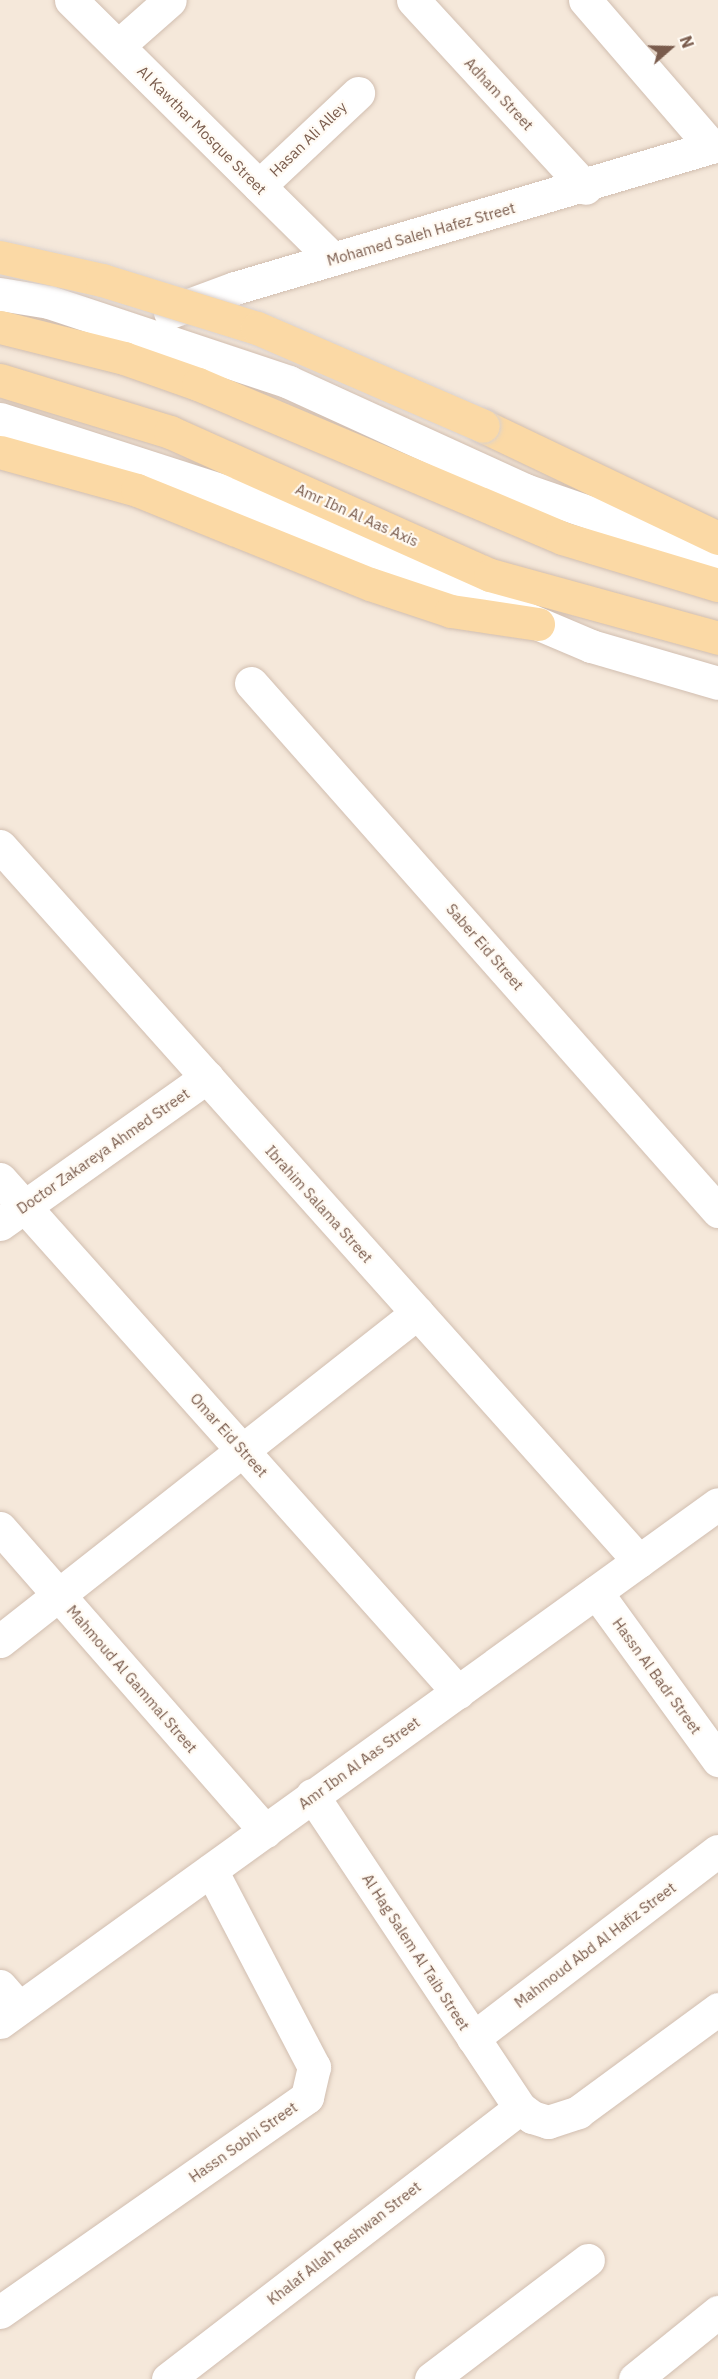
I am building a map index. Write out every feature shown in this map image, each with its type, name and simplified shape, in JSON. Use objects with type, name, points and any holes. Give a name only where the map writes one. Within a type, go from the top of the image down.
[{"type":"main road","points":[[0,258],[102,280],[257,328],[483,426],[718,538]]},
{"type":"main road","points":[[0,327],[124,358],[198,384],[562,538],[718,585]]},
{"type":"main road","name":"Amr Ibn Al Aas Axis","points":[[0,380],[170,432],[490,575],[575,602],[718,638]]},
{"type":"main road","points":[[0,452],[137,490],[370,584],[451,611],[538,624]]},
{"type":"street","name":"Al Kawthar Mosque Street","points":[[71,0],[333,259]]},
{"type":"street","points":[[118,46],[170,0]]},
{"type":"street","name":"Adham Street","points":[[413,0],[586,188]]},
{"type":"street","points":[[585,0],[715,146]]},
{"type":"street","name":"Hasan Ali Alley","points":[[259,186],[358,93]]},
{"type":"street","name":"Mohamed Saleh Hafez Street","points":[[126,328],[333,259],[586,188],[715,146]]},
{"type":"street","points":[[0,294],[49,302],[289,382],[525,490],[718,557]]},
{"type":"street","points":[[0,419],[229,493],[591,646],[718,683]]},
{"type":"street","name":"Saber Eid Street","points":[[251,683],[718,1211]]},
{"type":"street","name":"Ibrahim Salama Street","points":[[0,846],[639,1561]]},
{"type":"street","name":"Doctor Zakareya Ahmed Street","points":[[13,1215],[207,1077]]},
{"type":"street","name":"Omar Eid Street","points":[[0,1179],[13,1215],[243,1450],[458,1692]]},
{"type":"street","points":[[0,1641],[417,1313]]},
{"type":"street","name":"Amr Ibn Al Aas Street","points":[[6,2006],[211,1870],[718,1504]]},
{"type":"street","name":"Mahmoud Al Gammal Street","points":[[0,1528],[265,1831]]},
{"type":"street","name":"Hassn Al Badr Street","points":[[596,1592],[718,1760]]},
{"type":"street","name":"Al Hag Salem Al Taib Street","points":[[312,1795],[520,2108]]},
{"type":"street","name":"Mahmoud Abd Al Hafiz Street","points":[[473,2038],[718,1851]]},
{"type":"street","name":"Hassn Sobhi Street","points":[[0,2312],[307,2097],[314,2067],[211,1870]]},
{"type":"street","points":[[520,2108],[548,2122],[564,2120],[718,2009]]},
{"type":"street","name":"Khalaf Allah Rashwan Street","points":[[168,2379],[520,2108]]},
{"type":"street","points":[[431,2379],[588,2260]]},
{"type":"street","points":[[635,2379],[718,2312]]},
{"type":"shaded area","points":[[0,0],[718,0],[718,2379],[0,2379]]}]
